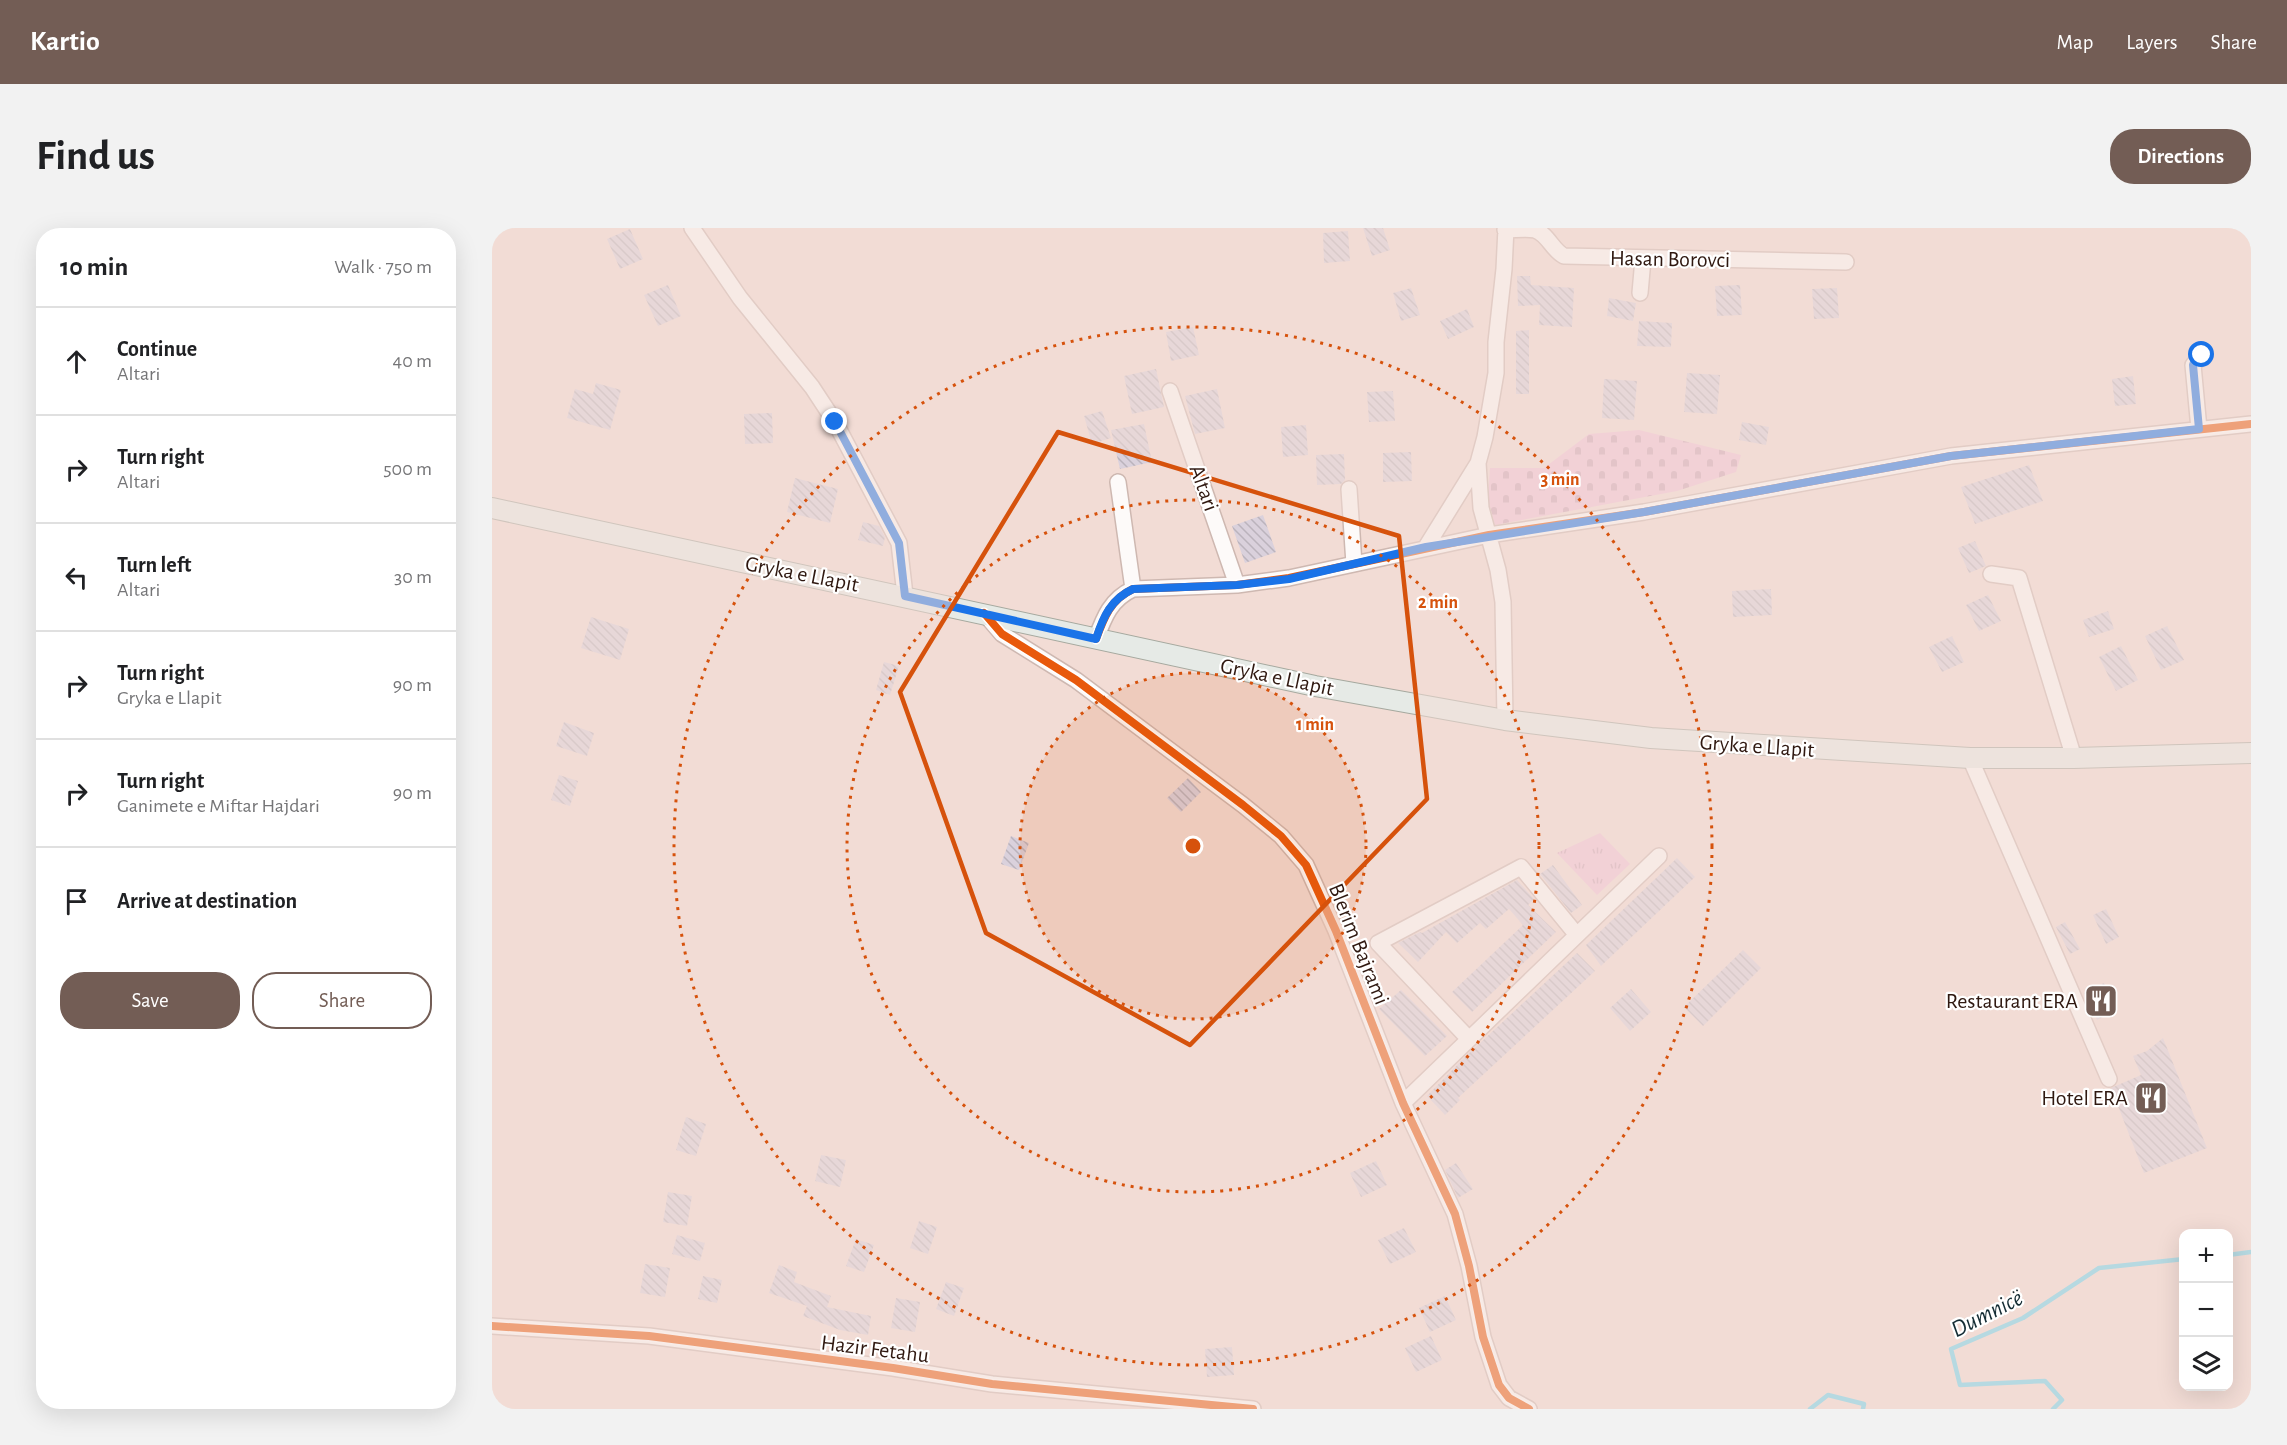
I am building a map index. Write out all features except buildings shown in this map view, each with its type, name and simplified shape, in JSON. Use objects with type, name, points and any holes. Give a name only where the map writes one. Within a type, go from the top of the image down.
[{"type":"main road","name":"Gryka e Llapit","points":[[492,508],[1315,686],[1504,720],[1651,738],[1970,758],[2074,758],[2251,753]]},
{"type":"street","points":[[692,228],[740,298],[812,387],[835,422],[899,543],[905,596]]},
{"type":"street","name":"Hasan Borovci","points":[[1504,720],[1503,602],[1481,508],[1478,463],[1496,373],[1496,342],[1504,269],[1505,229],[1528,228],[1539,231],[1557,253],[1564,256],[1846,262]]},
{"type":"street","points":[[1640,293],[1643,259]]},
{"type":"street","points":[[2199,429],[2193,365],[2195,359],[2202,355]]},
{"type":"street","name":"Altari","points":[[1170,391],[1237,585]]},
{"type":"street","points":[[1096,639],[1110,606],[1123,594],[1133,589],[1237,585],[1289,579],[1426,547],[1489,535],[1644,512],[1951,456],[2251,424]]},
{"type":"street","name":"Hasan Borovci","points":[[1426,547],[1478,463]]},
{"type":"street","points":[[1118,482],[1133,589]]},
{"type":"street","points":[[1349,489],[1354,564]]},
{"type":"street","points":[[1992,574],[2019,578],[2074,758]]},
{"type":"street","name":"Blerim Bajrami","points":[[984,614],[1002,634],[1076,680],[1129,718],[1281,836],[1293,848],[1316,884],[1403,1102],[1455,1214],[1469,1266],[1483,1337],[1499,1385],[1509,1398],[1529,1409]]},
{"type":"street","points":[[1970,758],[2109,1079]]},
{"type":"street","points":[[1403,1102],[1659,856]]},
{"type":"street","points":[[1468,1038],[1378,943],[1521,867],[1576,934]]},
{"type":"street","name":"Hazir Fetahu","points":[[492,1326],[649,1336],[893,1368],[992,1384],[1254,1409]]},
{"type":"highlighted area","points":[[1058,432],[1399,536],[1427,799],[1190,1045],[986,933],[900,692]]},
{"type":"green space","points":[[1639,430],[1741,455],[1736,472],[1677,491],[1495,525],[1488,499],[1490,468],[1544,468],[1589,434]]},
{"type":"green space","points":[[1600,833],[1630,864],[1597,895],[1557,853]]},
{"type":"waterway","name":"Dumnicë","points":[[2233,1254],[2251,1252]]},
{"type":"waterway","name":"Dumnicë","points":[[2053,1409],[2062,1400],[2045,1381],[1960,1385],[1951,1349],[2023,1318],[2099,1268],[2179,1260]]},
{"type":"waterway","name":"Dumnicë","points":[[1810,1409],[1828,1395],[1864,1404],[1863,1409]]},
{"type":"cycle path","points":[[1096,639],[1105,616],[1114,603],[1133,589],[1237,585],[1289,578],[1489,535],[1644,512],[1951,456],[2251,424]]},
{"type":"cycle path","points":[[984,613],[1002,634],[1076,680],[1243,805],[1281,836],[1306,865],[1336,931],[1403,1103],[1455,1214],[1469,1266],[1483,1337],[1499,1385],[1509,1398],[1529,1409]]},
{"type":"cycle path","points":[[492,1326],[649,1336],[893,1368],[992,1384],[1253,1409]]},
{"type":"place","name":"Restaurant ERA","points":[[2101,1001]]},
{"type":"place","name":"Hotel ERA","points":[[2151,1098]]},
{"type":"route","points":[[835,422],[899,543],[905,596],[1096,639],[1110,606],[1123,594],[1133,589],[1237,585],[1289,579],[1426,547],[1489,535],[1644,512],[1951,456],[2199,429],[2193,365],[2195,359],[2202,355]]}]
